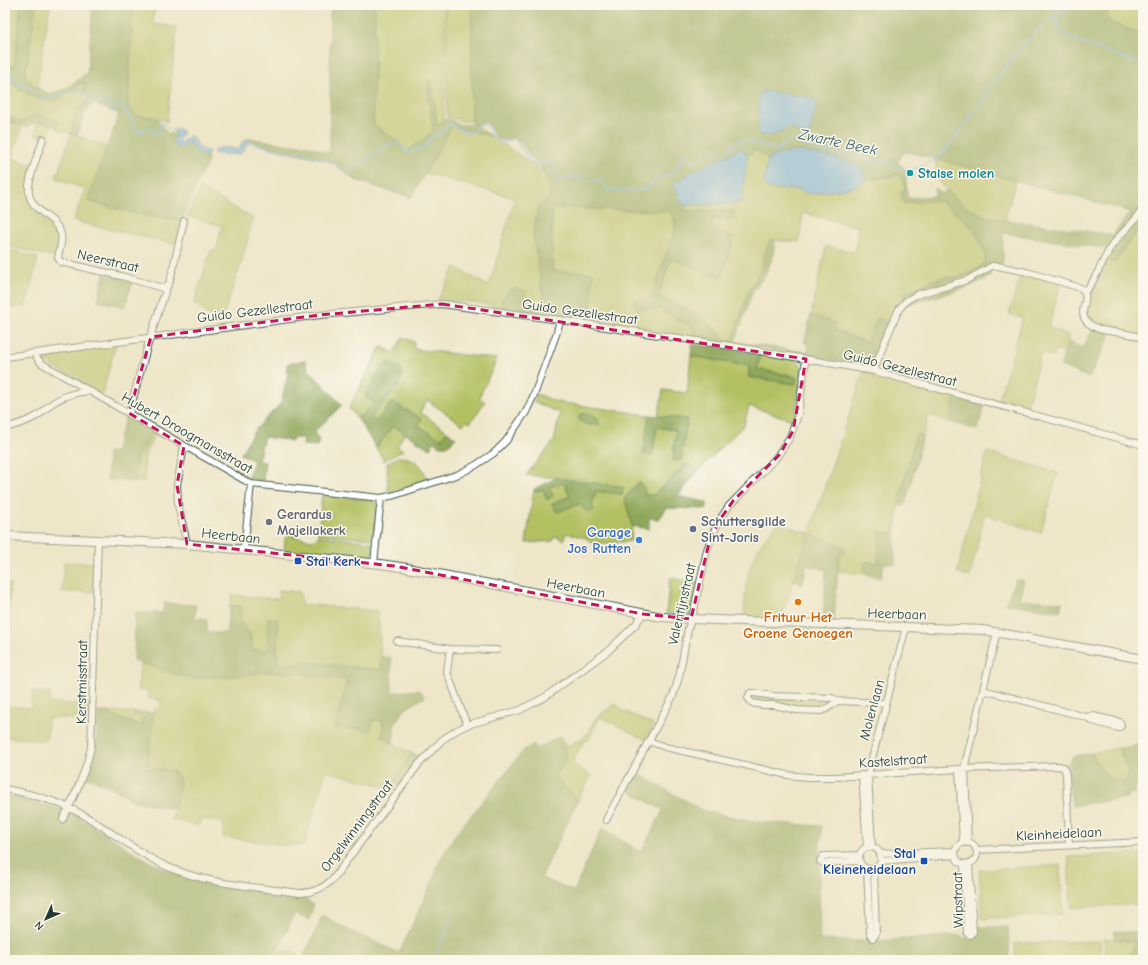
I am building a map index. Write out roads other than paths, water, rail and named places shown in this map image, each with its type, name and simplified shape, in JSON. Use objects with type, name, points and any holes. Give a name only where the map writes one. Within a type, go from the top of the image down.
[{"type":"street","name":"Neerstraat","points":[[43,139],[29,184],[29,194],[38,210],[56,225],[61,234],[59,260],[65,263],[121,276],[166,289]]},
{"type":"street","points":[[1143,208],[1138,216],[1113,243],[1105,257],[1096,279],[1086,292],[1083,312],[1088,323],[1106,330],[1126,333],[1143,339]]},
{"type":"street","points":[[129,413],[151,337],[166,289],[170,281],[184,220]]},
{"type":"street","points":[[874,371],[883,346],[902,304],[916,295],[967,280],[992,266],[1005,267],[1027,272],[1081,288],[1086,292]]},
{"type":"street","name":"Guido Gezellestraat","points":[[5,357],[320,315],[442,304],[560,320],[874,371],[1143,445]]},
{"type":"street","name":"Hubert Droogmansstraat","points":[[36,353],[37,358],[41,363],[251,484],[381,498],[395,495],[459,474],[494,453],[506,441],[526,412],[555,339],[560,320]]},
{"type":"street","name":"Valentijnstraat","points":[[606,820],[668,705],[676,686],[707,550],[715,528],[733,501],[780,454],[792,431],[799,410],[806,359]]},
{"type":"street","points":[[5,428],[37,416],[55,402],[75,392],[90,391]]},
{"type":"street","points":[[184,446],[177,485],[178,505],[187,544]]},
{"type":"street","points":[[244,549],[251,484]]},
{"type":"street","points":[[374,563],[381,498]]},
{"type":"street","name":"Heerbaan","points":[[5,536],[187,544],[374,563],[662,617],[997,632],[1143,660]]},
{"type":"street","name":"Kerstmisstraat","points":[[63,819],[87,768],[91,747],[98,540]]},
{"type":"street","name":"Orgelwinningstraat","points":[[5,789],[43,798],[69,807],[95,822],[145,855],[179,872],[220,882],[298,893],[308,892],[322,888],[333,879],[423,758],[442,740],[467,725],[520,710],[545,697],[608,652],[636,624],[643,614]]},
{"type":"street","name":"Molenlaan","points":[[870,847],[865,774],[906,627]]},
{"type":"street","points":[[966,843],[963,769],[997,632]]},
{"type":"street","points":[[398,641],[450,649],[497,650]]},
{"type":"street","points":[[450,649],[447,672],[467,725]]},
{"type":"street","points":[[983,690],[1086,717],[1092,721],[1118,728],[1121,726],[1120,722],[1093,716],[1086,717]]},
{"type":"street","points":[[838,701],[826,710],[821,711],[796,710],[774,705],[763,705],[752,703],[748,698],[750,693],[753,693],[774,696],[832,698],[838,701],[886,703]]},
{"type":"street","name":"Kastelstraat","points":[[649,741],[665,747],[787,775],[808,777],[835,777],[963,769],[1064,767],[1066,775],[1069,845]]},
{"type":"street","name":"Kleinheidelaan","points":[[976,850],[1143,842]]},
{"type":"street","points":[[966,843],[971,844],[976,850],[975,858],[966,864],[958,860],[955,853],[960,844],[966,843]]},
{"type":"street","points":[[870,847],[878,850],[880,858],[877,867],[870,869],[861,865],[859,858],[862,849],[870,847]]},
{"type":"street","points":[[880,858],[955,853]]},
{"type":"street","points":[[823,856],[859,858],[823,863],[820,860],[823,856]]},
{"type":"street","name":"Wipstraat","points":[[966,864],[973,932],[970,935],[967,933],[966,864]]},
{"type":"street","points":[[870,869],[876,934],[873,938],[870,934],[870,869]]},
{"type":"street","points":[[1141,960],[1143,956]]},
{"type":"water","points":[[764,91],[813,98],[817,103],[810,133],[803,135],[790,127],[773,135],[758,135],[759,95]]},
{"type":"water","points":[[174,129],[179,129],[182,131],[182,135],[178,140],[180,143],[188,136],[191,136],[200,148],[209,151],[208,156],[199,154],[194,150],[189,141],[183,148],[174,145],[173,140],[177,134],[175,133]]},
{"type":"water","points":[[249,139],[249,144],[247,144],[243,151],[239,154],[214,153],[214,150],[223,148],[238,150],[243,141]]},
{"type":"water","points":[[743,148],[747,156],[742,200],[737,204],[684,205],[679,198],[674,183],[704,166]]},
{"type":"water","points":[[800,151],[831,157],[859,165],[864,171],[866,180],[856,186],[844,189],[808,194],[797,189],[770,189],[766,187],[764,181],[768,159],[778,154]]},
{"type":"waterway","points":[[1053,5],[1058,26],[1069,38],[1143,65]]},
{"type":"waterway","name":"Zwarte Beek","points":[[249,142],[289,153],[299,151],[350,171],[389,144],[401,144],[406,152],[426,147],[430,139],[439,134],[450,124],[469,134],[482,124],[488,125],[492,138],[501,143],[514,138],[533,164],[539,165],[550,160],[559,181],[577,176],[589,181],[601,179],[607,190],[646,190],[656,178],[672,174],[677,170],[682,154],[689,156],[695,163],[713,150],[728,151],[739,140],[753,142],[776,150],[793,140],[839,155],[888,162],[902,169],[917,168],[941,155],[971,117],[1015,54],[1036,32],[1062,11],[1072,5]]},
{"type":"waterway","name":"Zwarte Beek","points":[[5,70],[13,73],[12,81],[33,90],[42,99],[52,98],[79,89],[87,94],[87,100],[95,104],[109,100],[109,108],[112,112],[120,104],[138,132],[146,128],[159,134],[159,127],[161,123],[170,130],[176,130]]},
{"type":"waterway","points":[[440,945],[452,917]]},
{"type":"waterway","points":[[433,960],[438,949]]},
{"type":"place","name":"Stalse molen","points":[[910,173]]},
{"type":"place","name":"Gerardus Majellakerk","points":[[269,522]]},
{"type":"place","name":"Schuttersgilde Sint-Joris","points":[[693,529]]},
{"type":"place","name":"Garage Jos Rutten","points":[[639,540]]},
{"type":"place","name":"Stal Kerk","points":[[298,561]]},
{"type":"place","name":"Frituur Het Groene Genoegen","points":[[798,602]]},
{"type":"place","name":"Stal Kleineheidelaan","points":[[924,861]]}]
